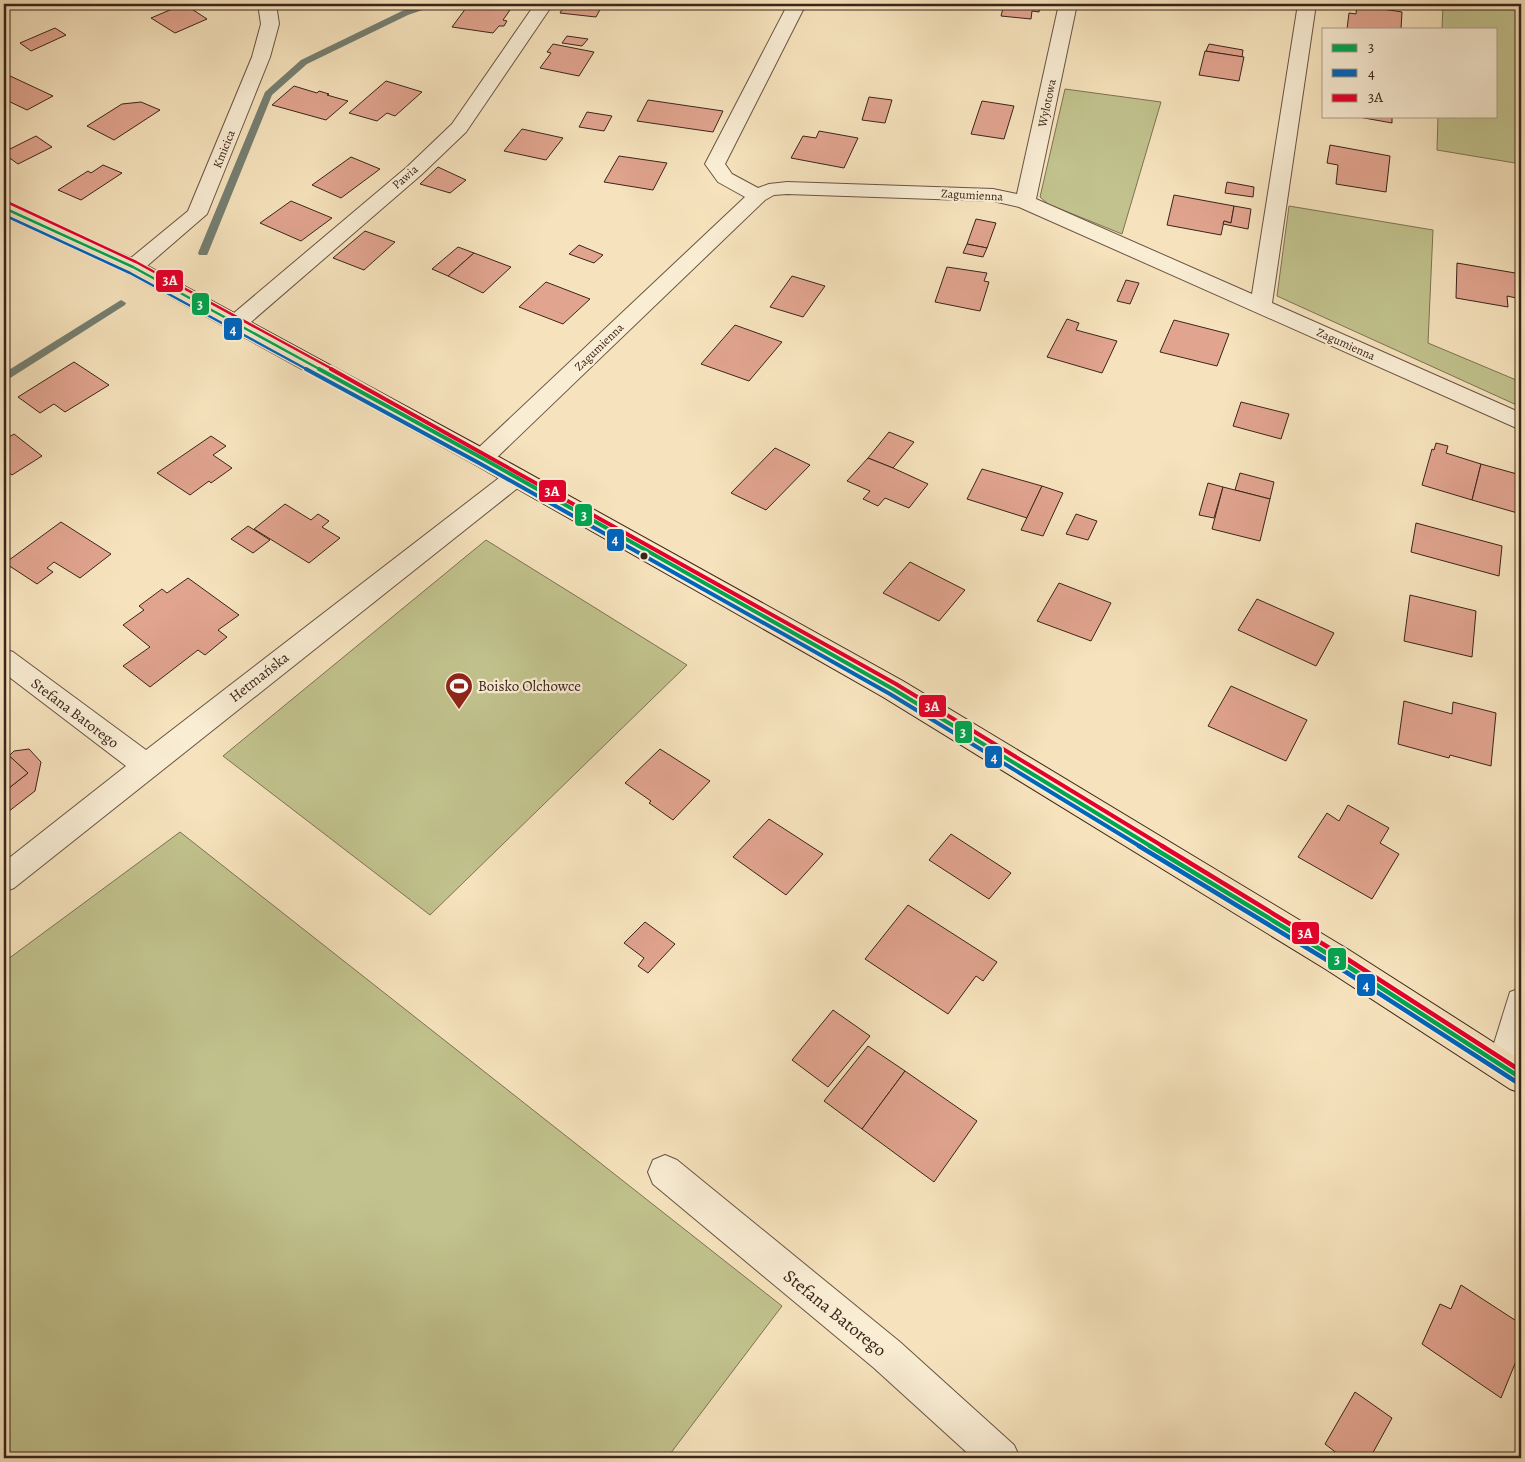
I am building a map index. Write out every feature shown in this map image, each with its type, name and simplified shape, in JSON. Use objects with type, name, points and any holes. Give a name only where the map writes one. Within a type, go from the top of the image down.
[{"type":"main road","points":[[4,208],[132,268],[236,323],[893,688],[1338,960],[1512,1072]]},
{"type":"street","name":"Kmicica","points":[[132,268],[197,214],[261,57],[270,24],[267,4]]},
{"type":"street","name":"Pawia","points":[[236,323],[414,171],[459,128],[544,4]]},
{"type":"street","points":[[758,196],[726,178],[715,164],[797,4]]},
{"type":"street","name":"Wylotowa","points":[[1025,202],[1068,4]]},
{"type":"street","points":[[1261,306],[1307,4]]},
{"type":"street","name":"Zagumienna","points":[[482,458],[758,196],[770,190],[787,188],[993,195],[1025,202],[1521,422]]},
{"type":"street","name":"Hetmańska","points":[[4,879],[516,477]]},
{"type":"street","name":"Stefana Batorego","points":[[4,660],[146,766]]},
{"type":"street","points":[[1512,1072],[1521,1002]]},
{"type":"street","name":"Stefana Batorego","points":[[666,1172],[887,1355],[1000,1458]]},
{"type":"green space","points":[[1443,4],[1521,4],[1521,164],[1437,150],[1438,118],[1498,118],[1498,28],[1442,28]]},
{"type":"green space","points":[[1065,89],[1161,102],[1122,234],[1048,204],[1040,197]]},
{"type":"green space","points":[[1289,206],[1433,230],[1428,343],[1521,382],[1521,407],[1277,296]]},
{"type":"green space","name":"Boisko Olchowce","points":[[486,540],[687,665],[430,915],[223,756]]},
{"type":"green space","points":[[180,832],[782,1306],[667,1458],[4,1458],[4,962]]},
{"type":"building","points":[[184,4],[207,19],[175,33],[151,18]]},
{"type":"building","points":[[469,4],[510,10],[503,20],[507,21],[504,26],[499,26],[493,33],[452,27]]},
{"type":"building","points":[[488,4],[510,4],[506,9],[486,7]]},
{"type":"building","points":[[565,4],[603,4],[596,17],[560,13]]},
{"type":"building","points":[[1004,4],[1033,4],[1040,6],[1039,12],[1032,11],[1031,19],[1001,16]]},
{"type":"building","points":[[1357,5],[1402,12],[1401,28],[1347,28],[1349,13],[1356,14]]},
{"type":"building","points":[[55,28],[66,35],[31,51],[20,43]]},
{"type":"building","points":[[567,36],[588,39],[582,46],[562,43]]},
{"type":"building","points":[[553,44],[594,52],[579,76],[540,68],[551,53],[547,52]]},
{"type":"building","points":[[1209,44],[1243,50],[1242,57],[1206,51]]},
{"type":"building","points":[[1205,51],[1244,57],[1239,81],[1199,75]]},
{"type":"building","points":[[8,75],[53,96],[27,110],[4,99],[4,77]]},
{"type":"building","points":[[386,81],[422,92],[395,116],[387,113],[377,121],[349,113]]},
{"type":"building","points":[[294,86],[317,93],[319,91],[348,101],[326,120],[272,105]]},
{"type":"building","points":[[869,97],[892,100],[885,123],[862,120]]},
{"type":"building","points":[[648,100],[723,111],[713,132],[637,121]]},
{"type":"building","points":[[982,101],[1014,106],[1004,139],[971,134]]},
{"type":"building","points":[[141,102],[160,110],[114,140],[87,126],[122,104]]},
{"type":"building","points":[[587,112],[612,116],[604,131],[579,127]]},
{"type":"building","points":[[1364,118],[1392,118],[1392,123]]},
{"type":"building","points":[[522,129],[563,138],[546,160],[504,151]]},
{"type":"building","points":[[819,131],[858,138],[844,168],[791,158],[803,136],[816,138]]},
{"type":"building","points":[[36,136],[52,147],[18,164],[4,154],[4,152]]},
{"type":"building","points":[[1330,145],[1390,156],[1386,192],[1336,184],[1338,165],[1327,163]]},
{"type":"building","points":[[619,156],[667,163],[653,190],[604,182]]},
{"type":"building","points":[[351,157],[380,169],[341,198],[312,185]]},
{"type":"building","points":[[103,165],[122,173],[81,200],[58,190],[88,171],[91,173]]},
{"type":"building","points":[[438,167],[466,180],[450,193],[420,184]]},
{"type":"building","points":[[1227,182],[1254,187],[1253,197],[1225,193]]},
{"type":"building","points":[[1174,195],[1234,206],[1231,223],[1224,221],[1221,235],[1167,225]]},
{"type":"building","points":[[291,201],[332,218],[301,241],[260,223]]},
{"type":"building","points":[[1234,206],[1251,209],[1248,229],[1223,224],[1224,221],[1231,223]]},
{"type":"building","points":[[976,219],[996,223],[987,248],[967,244]]},
{"type":"building","points":[[365,231],[395,242],[364,270],[333,258]]},
{"type":"building","points":[[967,244],[987,248],[983,257],[963,253]]},
{"type":"building","points":[[579,245],[603,255],[594,263],[569,254]]},
{"type":"building","points":[[458,247],[474,253],[448,276],[432,269]]},
{"type":"building","points":[[474,253],[511,267],[483,293],[448,276]]},
{"type":"building","points":[[1457,263],[1521,274],[1521,299],[1507,296],[1508,307],[1456,298]]},
{"type":"building","points":[[947,267],[987,273],[984,281],[989,282],[980,311],[935,302]]},
{"type":"building","points":[[792,276],[825,286],[803,317],[770,307]]},
{"type":"building","points":[[1126,280],[1139,283],[1130,304],[1117,301]]},
{"type":"building","points":[[546,282],[590,299],[563,324],[519,307]]},
{"type":"building","points":[[1067,319],[1079,323],[1076,330],[1117,341],[1102,373],[1047,357]]},
{"type":"building","points":[[1174,320],[1229,334],[1217,366],[1160,352]]},
{"type":"building","points":[[735,325],[782,342],[749,381],[701,364]]},
{"type":"building","points":[[74,362],[109,385],[65,412],[54,404],[40,413],[18,397]]},
{"type":"building","points":[[1241,402],[1289,414],[1281,439],[1233,426]]},
{"type":"building","points":[[889,432],[914,442],[893,468],[868,458]]},
{"type":"building","points":[[14,434],[42,456],[12,475],[4,469],[4,440]]},
{"type":"building","points":[[211,436],[226,446],[213,455],[232,468],[211,483],[209,481],[190,495],[157,473]]},
{"type":"building","points":[[1436,443],[1448,446],[1446,453],[1481,464],[1472,500],[1422,485],[1432,449],[1434,450]]},
{"type":"building","points":[[775,448],[810,465],[766,510],[731,493]]},
{"type":"building","points":[[868,458],[928,484],[909,508],[885,498],[878,506],[863,499],[870,491],[847,481]]},
{"type":"building","points":[[1481,464],[1517,474],[1519,466],[1521,467],[1521,514],[1472,500]]},
{"type":"building","points":[[982,469],[1042,486],[1027,518],[967,499]]},
{"type":"building","points":[[1240,473],[1274,482],[1270,499],[1235,490]]},
{"type":"building","points":[[1208,483],[1223,487],[1214,518],[1199,515]]},
{"type":"building","points":[[1042,486],[1063,493],[1043,536],[1021,530]]},
{"type":"building","points":[[1223,487],[1270,499],[1260,541],[1212,529]]},
{"type":"building","points":[[285,504],[311,520],[318,514],[329,521],[322,527],[340,538],[309,563],[254,529]]},
{"type":"building","points":[[1076,514],[1097,521],[1088,540],[1066,534]]},
{"type":"building","points":[[61,522],[111,554],[80,578],[54,562],[47,568],[53,572],[37,584],[5,563]]},
{"type":"building","points":[[1416,523],[1502,546],[1499,576],[1411,552]]},
{"type":"building","points":[[248,526],[270,540],[253,553],[231,539]]},
{"type":"building","points":[[910,562],[965,590],[939,621],[883,593]]},
{"type":"building","points":[[188,578],[239,615],[218,630],[227,637],[205,655],[198,650],[150,687],[123,666],[150,647],[123,625],[144,610],[139,606],[162,589],[167,593]]},
{"type":"building","points":[[1059,583],[1111,603],[1091,641],[1037,621]]},
{"type":"building","points":[[1410,595],[1476,611],[1472,657],[1404,641]]},
{"type":"building","points":[[1257,599],[1334,633],[1316,666],[1238,630]]},
{"type":"building","points":[[1231,686],[1307,720],[1286,761],[1208,726]]},
{"type":"building","points":[[1404,701],[1452,714],[1453,702],[1496,713],[1491,766],[1450,755],[1449,758],[1398,744]]},
{"type":"building","points":[[29,749],[41,762],[35,791],[4,815],[4,792],[28,773],[9,756],[14,751]]},
{"type":"building","points":[[660,749],[710,781],[673,820],[649,803],[651,801],[625,783]]},
{"type":"building","points":[[4,751],[28,773],[4,792]]},
{"type":"building","points":[[1348,805],[1389,828],[1380,843],[1399,854],[1372,899],[1298,857],[1327,813],[1339,821]]},
{"type":"building","points":[[769,819],[823,854],[786,895],[733,857]]},
{"type":"building","points":[[951,834],[1011,873],[989,899],[929,860]]},
{"type":"building","points":[[908,905],[997,962],[983,981],[976,976],[948,1014],[865,959]]},
{"type":"building","points":[[645,922],[675,944],[648,973],[638,966],[644,958],[624,943]]},
{"type":"building","points":[[833,1010],[870,1036],[828,1087],[792,1060]]},
{"type":"building","points":[[868,1046],[905,1071],[862,1129],[824,1101]]},
{"type":"building","points":[[905,1071],[977,1121],[934,1182],[862,1129]]},
{"type":"building","points":[[1461,1285],[1521,1324],[1521,1349],[1501,1398],[1422,1344],[1440,1304],[1451,1309]]},
{"type":"building","points":[[1355,1392],[1392,1418],[1370,1458],[1343,1458],[1325,1444]]},
{"type":"waterway","points":[[203,253],[268,94],[304,62],[405,13],[436,4]]},
{"type":"waterway","points":[[4,378],[121,303]]},
{"type":"transit line","name":"3A","points":[[7,202],[136,262],[485,453],[896,684],[1341,955],[1521,1071]]},
{"type":"transit line","name":"3","points":[[4,208],[133,267],[482,458],[893,689],[1338,960],[1521,1078]]},
{"type":"transit line","name":"4","points":[[4,215],[130,273],[479,463],[890,694],[1335,965],[1518,1083]]},
{"type":"place","name":"Boisko Olchowce","points":[[459,710]]}]
